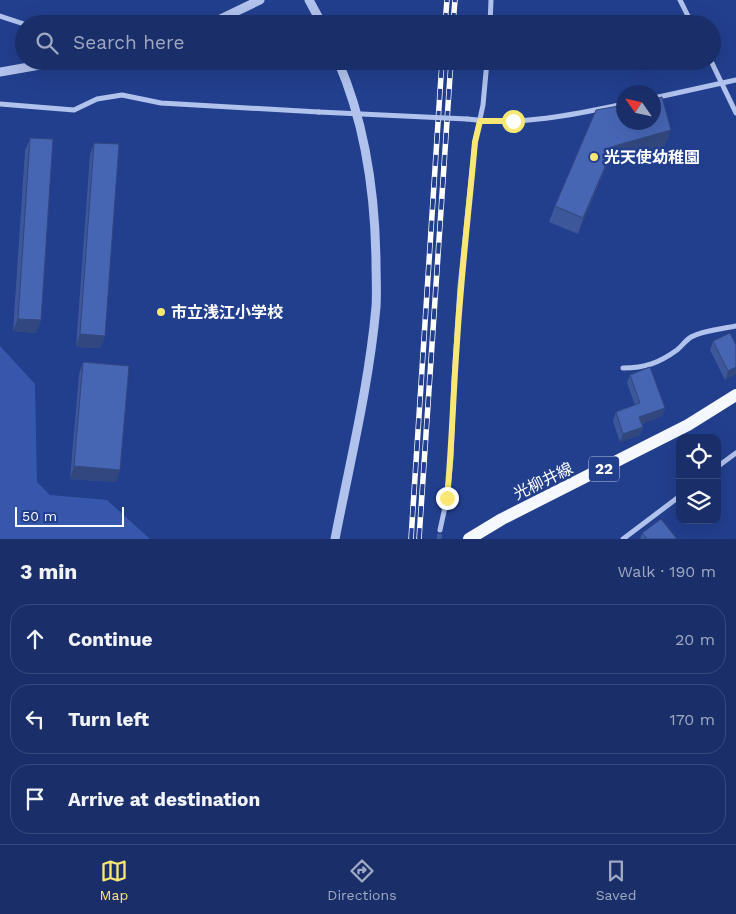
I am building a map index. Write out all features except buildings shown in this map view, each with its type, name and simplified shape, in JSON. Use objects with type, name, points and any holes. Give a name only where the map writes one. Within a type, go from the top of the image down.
[{"type":"main road","name":"光柳井線","points":[[469,539],[502,519],[688,425],[736,395]]},
{"type":"street","points":[[229,15],[260,0]]},
{"type":"street","points":[[309,0],[317,15]]},
{"type":"street","points":[[490,15],[491,0]]},
{"type":"street","points":[[680,0],[688,15]]},
{"type":"street","points":[[0,16],[15,21]]},
{"type":"street","points":[[0,72],[15,69]]},
{"type":"street","points":[[335,539],[365,383],[376,306],[375,219],[364,139],[342,70]]},
{"type":"street","points":[[440,530],[447,498],[451,458],[460,287],[475,142],[480,121],[486,70]]},
{"type":"street","points":[[716,70],[736,113]]},
{"type":"street","points":[[661,96],[736,80]]},
{"type":"street","points":[[0,104],[74,110],[97,99],[122,95],[161,103],[480,121],[513,121],[563,117],[616,106]]},
{"type":"street","points":[[623,368],[641,368],[661,360],[677,350],[690,338],[700,333],[736,326]]},
{"type":"street","points":[[721,464],[736,453]]},
{"type":"street","points":[[623,539],[676,499]]},
{"type":"shaded area","points":[[0,346],[35,384],[37,482],[50,495],[107,500],[150,539],[0,539]]},
{"type":"tunnel","points":[[439,539],[440,530]]},
{"type":"railway","points":[[446,15],[447,0]]},
{"type":"railway","points":[[454,15],[455,0]]},
{"type":"railway","points":[[411,539],[441,70]]},
{"type":"railway","points":[[419,539],[450,70]]},
{"type":"place","name":"光天使幼稚園","points":[[594,157]]},
{"type":"place","name":"市立浅江小学校","points":[[161,312]]},
{"type":"route","points":[[447,498],[451,458],[460,287],[475,142],[480,121],[513,121]]}]
